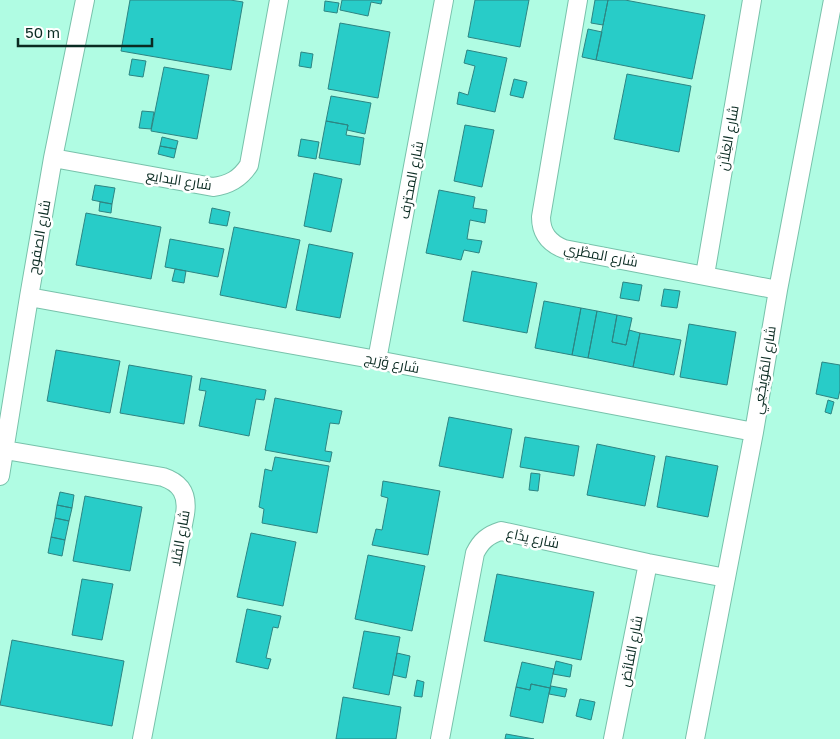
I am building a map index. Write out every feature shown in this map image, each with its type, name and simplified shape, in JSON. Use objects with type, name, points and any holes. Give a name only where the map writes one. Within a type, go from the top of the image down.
[{"type":"street","name":"شارع الصفوح","points":[[0,476],[29,297],[85,0]]},
{"type":"street","name":"شارع البدايع","points":[[54,158],[213,187],[224,186],[234,181],[243,174],[249,165],[279,0]]},
{"type":"street","name":"شارع المحترف","points":[[377,360],[444,0]]},
{"type":"street","name":"شارع المِطْرِي","points":[[578,0],[541,217],[541,226],[544,234],[556,246],[564,249],[778,290]]},
{"type":"street","name":"شارع الغِلاَّن","points":[[705,275],[752,0]]},
{"type":"street","name":"شارع المُوَيجْعِي","points":[[695,739],[754,432],[778,290],[833,0]]},
{"type":"street","name":"شارع وْرَيج","points":[[29,297],[377,360],[754,432]]},
{"type":"street","name":"شارع الفَلا","points":[[5,450],[163,476],[180,486],[184,494],[185,514],[142,739]]},
{"type":"street","name":"شارع يِذَاع","points":[[440,739],[475,552],[485,538],[501,531],[726,578]]},
{"type":"street","name":"شارع الفائض","points":[[613,739],[648,563]]},
{"type":"building","points":[[130,0],[230,0],[243,2],[231,70],[121,51]]},
{"type":"building","points":[[342,0],[382,0],[381,4],[371,2],[368,16],[340,10]]},
{"type":"building","points":[[475,0],[529,0],[520,47],[468,37]]},
{"type":"building","points":[[595,0],[608,0],[603,25],[591,23]]},
{"type":"building","points":[[608,0],[625,0],[705,15],[692,79],[596,60]]},
{"type":"building","points":[[325,1],[339,3],[337,13],[324,11]]},
{"type":"building","points":[[340,23],[390,32],[378,98],[328,89]]},
{"type":"building","points":[[588,29],[602,32],[596,60],[582,57]]},
{"type":"building","points":[[467,50],[507,58],[495,112],[457,104],[459,92],[468,95],[475,66],[464,63]]},
{"type":"building","points":[[301,52],[313,54],[311,68],[299,66]]},
{"type":"building","points":[[132,59],[146,61],[143,77],[129,75]]},
{"type":"building","points":[[164,67],[209,75],[197,139],[151,131]]},
{"type":"building","points":[[627,74],[691,86],[679,152],[614,139]]},
{"type":"building","points":[[514,79],[527,82],[523,98],[510,95]]},
{"type":"building","points":[[331,96],[371,103],[365,134],[347,130],[348,125],[326,121]]},
{"type":"building","points":[[142,111],[154,112],[151,129],[139,128]]},
{"type":"building","points":[[326,121],[348,125],[346,135],[364,138],[360,165],[319,158]]},
{"type":"building","points":[[465,125],[494,130],[482,187],[454,181]]},
{"type":"building","points":[[162,137],[178,141],[176,149],[160,146]]},
{"type":"building","points":[[301,139],[319,142],[316,159],[298,156]]},
{"type":"building","points":[[160,146],[176,149],[174,158],[158,154]]},
{"type":"building","points":[[314,173],[342,179],[331,232],[304,226]]},
{"type":"building","points":[[95,185],[115,188],[112,204],[92,200]]},
{"type":"building","points":[[439,190],[475,197],[473,208],[487,210],[485,223],[470,220],[467,239],[482,241],[479,253],[464,250],[461,260],[426,253]]},
{"type":"building","points":[[100,202],[112,204],[111,213],[99,211]]},
{"type":"building","points":[[212,208],[230,212],[227,226],[209,223]]},
{"type":"building","points":[[86,213],[161,227],[151,279],[76,265]]},
{"type":"building","points":[[234,227],[300,240],[286,308],[220,295]]},
{"type":"building","points":[[170,239],[224,249],[218,277],[165,267]]},
{"type":"building","points":[[309,244],[353,253],[340,318],[296,310]]},
{"type":"building","points":[[175,269],[186,271],[184,283],[172,281]]},
{"type":"building","points":[[472,271],[537,283],[527,333],[463,321]]},
{"type":"building","points":[[623,282],[642,285],[639,301],[620,298]]},
{"type":"building","points":[[664,289],[680,291],[677,308],[661,306]]},
{"type":"building","points":[[544,301],[581,308],[572,355],[535,348]]},
{"type":"building","points":[[581,308],[597,311],[588,358],[572,355]]},
{"type":"building","points":[[597,311],[617,315],[612,342],[626,345],[629,330],[640,333],[633,367],[588,358]]},
{"type":"building","points":[[617,315],[632,318],[626,345],[612,342]]},
{"type":"building","points":[[689,324],[736,332],[727,385],[680,377]]},
{"type":"building","points":[[640,333],[681,340],[674,375],[633,367]]},
{"type":"building","points":[[56,350],[120,361],[110,413],[47,401]]},
{"type":"building","points":[[822,362],[840,365],[838,399],[816,394]]},
{"type":"building","points":[[129,365],[192,376],[184,424],[120,413]]},
{"type":"building","points":[[201,378],[266,390],[264,400],[256,399],[249,436],[199,426],[206,391],[199,390]]},
{"type":"building","points":[[275,398],[342,411],[339,424],[330,423],[325,451],[332,452],[330,462],[265,450]]},
{"type":"building","points":[[828,400],[834,402],[831,414],[825,412]]},
{"type":"building","points":[[449,417],[512,429],[503,478],[439,466]]},
{"type":"building","points":[[525,437],[579,446],[574,476],[520,467]]},
{"type":"building","points":[[597,444],[655,456],[645,506],[587,495]]},
{"type":"building","points":[[666,456],[718,466],[708,517],[657,507]]},
{"type":"building","points":[[275,457],[329,466],[317,533],[262,523],[264,509],[259,507],[265,469],[272,471]]},
{"type":"building","points":[[531,473],[540,474],[538,491],[529,490]]},
{"type":"building","points":[[383,481],[440,491],[428,555],[372,545],[376,529],[382,530],[388,498],[381,496]]},
{"type":"building","points":[[60,492],[74,495],[72,508],[57,505]]},
{"type":"building","points":[[85,496],[142,507],[130,571],[73,561]]},
{"type":"building","points":[[57,505],[72,508],[69,521],[55,518]]},
{"type":"building","points":[[55,518],[69,521],[65,540],[51,537]]},
{"type":"building","points":[[251,533],[296,542],[283,606],[237,597]]},
{"type":"building","points":[[51,537],[65,540],[62,556],[48,553]]},
{"type":"building","points":[[368,555],[425,566],[412,631],[355,619]]},
{"type":"building","points":[[497,574],[594,592],[581,660],[484,641]]},
{"type":"building","points":[[82,579],[113,584],[102,640],[72,635]]},
{"type":"building","points":[[247,609],[281,616],[278,628],[273,627],[266,658],[271,659],[268,669],[236,662]]},
{"type":"building","points":[[364,631],[400,637],[389,695],[353,688]]},
{"type":"building","points":[[12,640],[124,661],[112,726],[0,705]]},
{"type":"building","points":[[397,653],[410,656],[406,678],[393,675]]},
{"type":"building","points":[[556,661],[572,665],[570,677],[553,674]]},
{"type":"building","points":[[522,662],[554,669],[550,688],[531,684],[530,690],[516,687]]},
{"type":"building","points":[[417,680],[424,682],[422,697],[414,696]]},
{"type":"building","points":[[531,684],[550,688],[543,723],[510,716],[516,687],[530,690]]},
{"type":"building","points":[[551,686],[567,689],[565,697],[549,694]]},
{"type":"building","points":[[343,697],[401,707],[396,739],[336,739]]},
{"type":"building","points":[[580,699],[595,702],[591,720],[576,716]]},
{"type":"building","points":[[506,734],[534,739],[505,739]]}]
